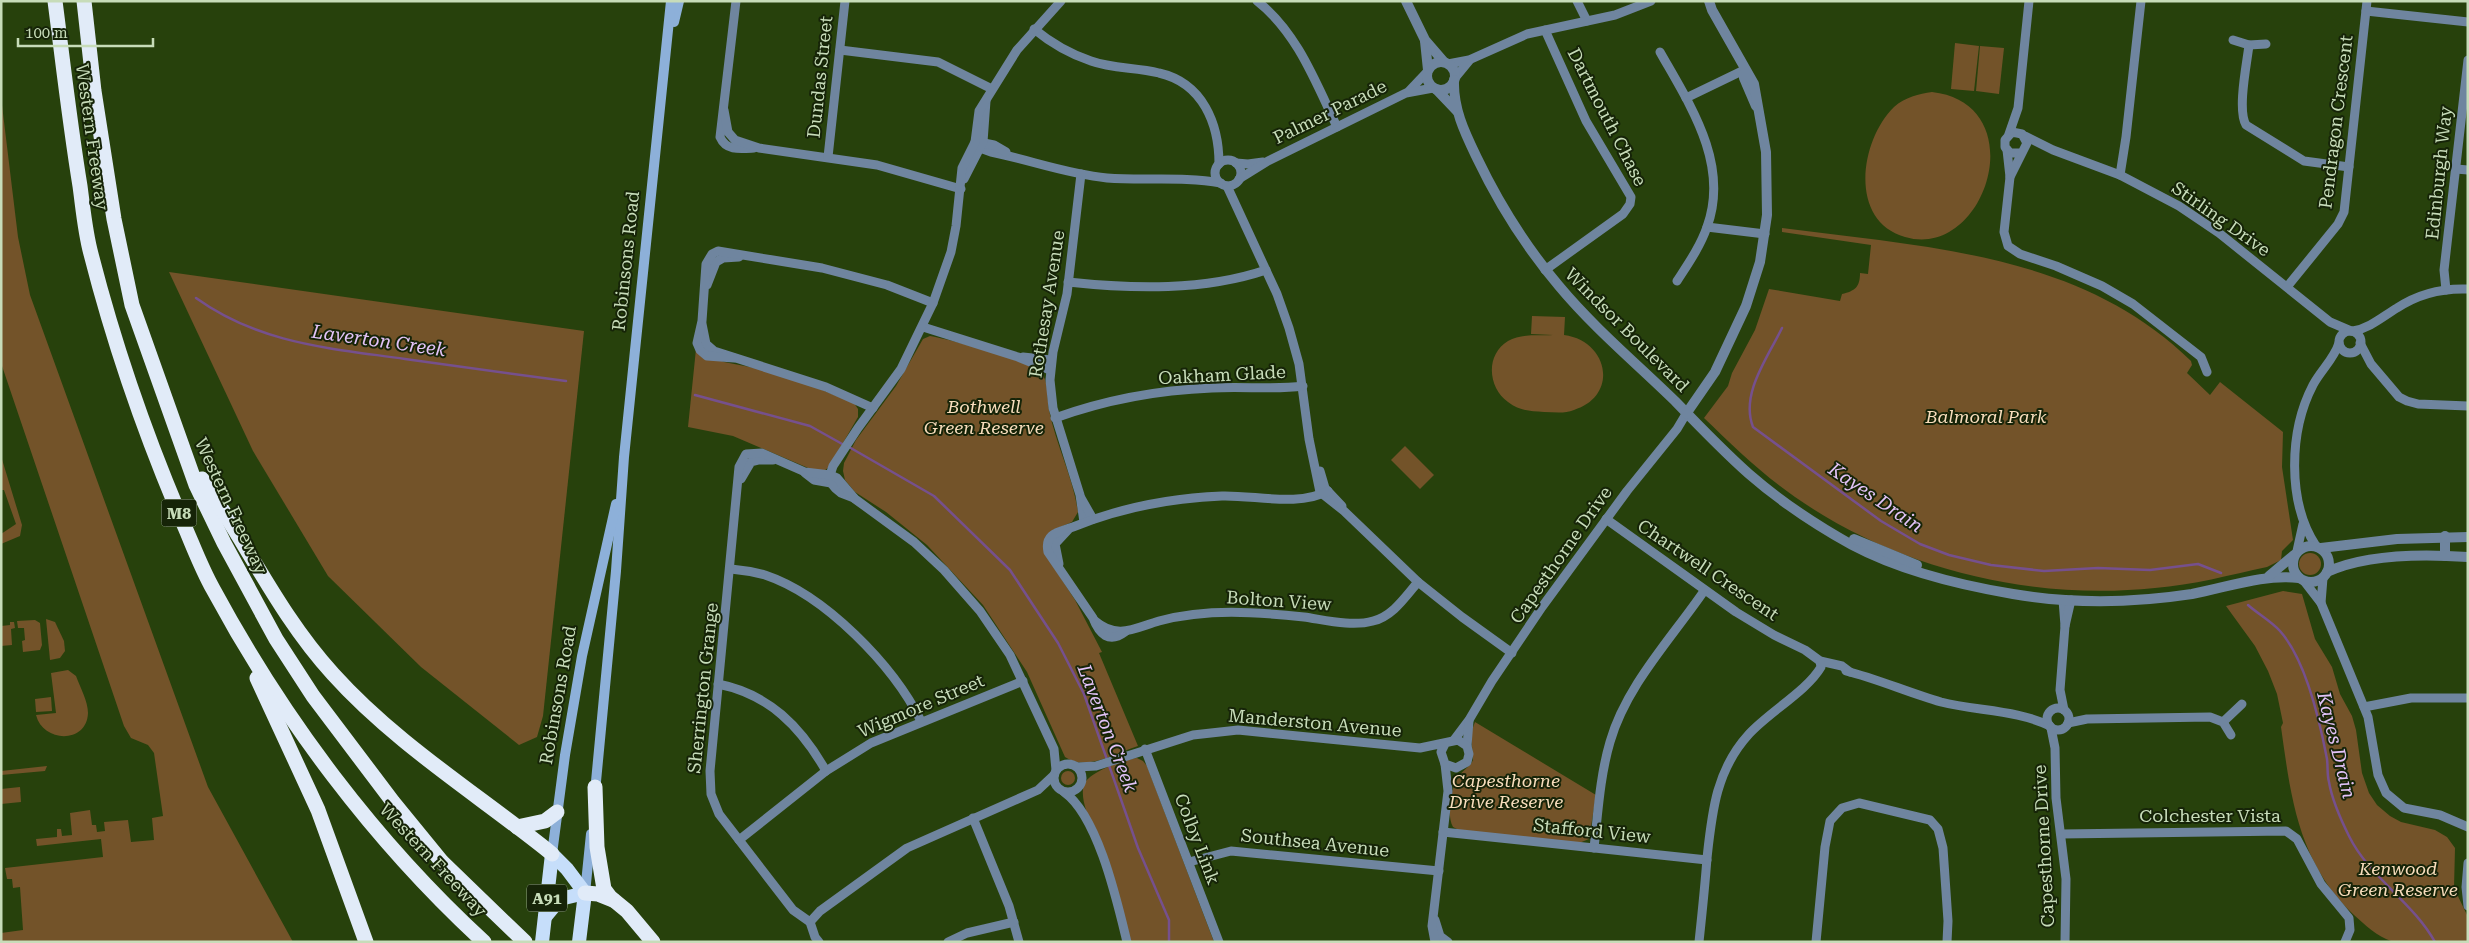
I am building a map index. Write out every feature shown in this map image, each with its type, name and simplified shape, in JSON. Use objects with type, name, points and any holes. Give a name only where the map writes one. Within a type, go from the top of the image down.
[{"type":"highway","name":"Western Freeway","points":[[55,1],[71,131],[90,252],[128,381],[162,474],[211,587],[245,645],[296,724],[340,784],[391,846],[484,942]]},
{"type":"highway","name":"Western Freeway","points":[[84,1],[94,90],[114,219],[132,305],[185,455],[224,543],[276,639],[313,696],[393,802],[442,862],[524,942]]},
{"type":"highway","points":[[185,455],[213,494],[295,627],[332,674],[378,718],[552,854],[567,869],[584,893]]},
{"type":"highway","points":[[211,587],[277,719],[318,810],[366,942]]},
{"type":"highway","points":[[595,787],[598,858],[604,889],[613,900],[627,911],[653,942]]},
{"type":"highway","points":[[517,827],[538,824],[556,812]]},
{"type":"highway","name":"Robinsons Road","points":[[542,942],[552,854]]},
{"type":"highway","points":[[545,917],[560,899],[584,893],[598,894],[613,900]]},
{"type":"highway","name":"Robinsons Road","points":[[579,942],[584,893]]},
{"type":"main road","name":"Robinsons Road","points":[[584,893],[616,571],[624,456],[660,123],[671,1]]},
{"type":"main road","name":"Robinsons Road","points":[[664,70],[679,1]]},
{"type":"main road","name":"Robinsons Road","points":[[552,854],[556,812],[582,656],[609,539],[624,456]]},
{"type":"street","points":[[736,1],[724,110],[726,127],[731,136],[759,148],[878,165],[961,189]]},
{"type":"street","name":"Dundas Street","points":[[828,157],[845,1]]},
{"type":"street","points":[[1061,1],[1034,29],[1010,60],[977,115],[979,144],[961,189],[951,252],[933,303],[923,327],[901,368],[833,466],[833,479],[841,493],[856,499],[914,542],[944,570],[980,611],[1010,655],[1054,749],[1054,783],[1061,791],[1073,798],[1082,810],[1111,881],[1127,942]]},
{"type":"street","points":[[1257,1],[1278,20],[1292,38],[1337,127]]},
{"type":"street","points":[[1406,1],[1425,40],[1453,70],[1454,79]]},
{"type":"street","points":[[1577,1],[1587,21]]},
{"type":"street","points":[[1428,71],[1435,64],[1469,60],[1527,34],[1615,14],[1651,1]]},
{"type":"street","points":[[1686,414],[1715,372],[1739,323],[1754,283],[1765,234],[1768,189],[1767,157],[1754,84],[1744,70],[1711,6],[1702,1]]},
{"type":"street","points":[[2120,175],[2141,1]]},
{"type":"street","points":[[2029,2],[2018,108],[2004,144],[2007,150],[2010,177],[2004,232],[2006,242],[2012,249],[2102,286],[2133,304],[2201,356],[2207,372]]},
{"type":"street","points":[[2366,6],[2468,22]]},
{"type":"street","name":"Pendragon Crescent","points":[[2286,287],[2342,217],[2366,6]]},
{"type":"street","points":[[1034,29],[1065,50],[1091,61],[1119,68],[1160,73],[1180,82],[1195,93],[1208,108],[1218,140],[1218,166],[1216,174],[1238,206],[1289,328],[1303,386],[1309,439],[1323,490],[1338,500],[1344,511],[1418,582],[1512,653]]},
{"type":"street","name":"Dartmouth Chase","points":[[1545,30],[1586,122],[1631,197],[1630,204],[1623,214],[1545,270]]},
{"type":"street","points":[[1425,40],[1428,81],[1434,88],[1448,88],[1469,60]]},
{"type":"street","points":[[2233,40],[2249,45],[2266,44]]},
{"type":"street","points":[[2249,45],[2242,107],[2246,125],[2299,160],[2349,167]]},
{"type":"street","points":[[840,50],[938,62],[992,89]]},
{"type":"street","points":[[1660,52],[1701,129],[1710,157],[1713,192],[1707,227],[1692,258],[1677,281]]},
{"type":"street","name":"Edinburgh Way","points":[[2446,290],[2444,270],[2468,60]]},
{"type":"street","points":[[1686,98],[1744,70]]},
{"type":"street","name":"Palmer Parade","points":[[1406,93],[1428,71]]},
{"type":"street","name":"Windsor Boulevard","points":[[1454,79],[1457,112]]},
{"type":"street","name":"Palmer Parade","points":[[1239,180],[1268,161],[1406,93],[1434,88]]},
{"type":"street","name":"Windsor Boulevard","points":[[1434,88],[1457,112],[1497,196],[1545,270],[1580,310],[1764,487],[1824,527],[1950,580],[2018,595],[2067,600],[2128,601],[2216,589],[2270,576],[2302,579]]},
{"type":"street","points":[[2010,177],[2026,146],[2018,108]]},
{"type":"street","points":[[2009,134],[2016,132],[2024,135]]},
{"type":"street","name":"Stirling Drive","points":[[2024,135],[2053,150],[2109,170],[2158,194],[2198,219],[2330,322],[2352,331]]},
{"type":"street","points":[[1218,140],[1240,169],[1238,206]]},
{"type":"street","points":[[979,144],[994,145],[1015,157],[1081,174],[1138,180],[1191,178],[1224,184],[1239,180]]},
{"type":"street","points":[[2007,150],[2013,154],[2021,153]]},
{"type":"street","name":"Stirling Drive","points":[[2021,153],[2053,150]]},
{"type":"street","points":[[2109,170],[2123,150]]},
{"type":"street","points":[[1191,178],[1218,166],[1226,160],[1235,162]]},
{"type":"street","name":"Palmer Parade","points":[[1235,162],[1248,164],[1268,161]]},
{"type":"street","points":[[2456,169],[2468,170]]},
{"type":"street","name":"Rothesay Avenue","points":[[1081,174],[1068,282],[1050,370],[1051,398],[1055,418],[1080,495],[1084,522]]},
{"type":"street","points":[[1707,227],[1765,234]]},
{"type":"street","points":[[873,408],[817,384],[734,358],[710,348],[705,339],[702,321],[704,295],[716,262],[723,258],[747,256],[830,270],[887,286],[933,303]]},
{"type":"street","points":[[1068,282],[1113,286],[1176,286],[1236,278],[1266,270]]},
{"type":"street","points":[[2468,289],[2446,290],[2410,300],[2372,325],[2342,335],[2329,362],[2314,384],[2304,404],[2297,429],[2294,455],[2303,524],[2293,570],[2321,603],[2371,727],[2378,775],[2386,793],[2404,808],[2440,815],[2468,828]]},
{"type":"street","name":"Stirling Drive","points":[[2330,322],[2339,342]]},
{"type":"street","points":[[2329,362],[2357,349],[2372,325]]},
{"type":"street","points":[[923,327],[1018,356],[1050,370]]},
{"type":"street","points":[[2352,331],[2357,334],[2370,364],[2399,397],[2418,404],[2468,406]]},
{"type":"street","points":[[2339,342],[2341,348],[2370,364]]},
{"type":"street","points":[[1018,356],[1051,360]]},
{"type":"street","name":"Oakham Glade","points":[[1055,418],[1110,402],[1165,392],[1212,388],[1280,389],[1303,386]]},
{"type":"street","name":"Capesthorne Drive","points":[[1449,742],[1469,720],[1492,681],[1542,607],[1606,519],[1677,429],[1686,414]]},
{"type":"street","name":"Sherrington Grange","points":[[821,942],[815,937],[813,920],[796,914],[790,903],[719,814],[710,786],[718,684],[740,481],[748,458],[776,461],[804,472],[814,480],[833,479]]},
{"type":"street","points":[[1084,522],[1132,508],[1194,498],[1240,496],[1313,498],[1323,490]]},
{"type":"street","name":"Rothesay Avenue","points":[[1080,495],[1093,519]]},
{"type":"street","name":"Chartwell Crescent","points":[[1606,519],[1704,591],[1794,646],[1819,664],[1842,666],[1850,672],[1942,702],[1998,713],[2031,717],[2050,727]]},
{"type":"street","name":"Bolton View","points":[[1084,522],[1070,528],[1054,539],[1055,552],[1060,568],[1093,618],[1107,630],[1125,632],[1178,617],[1231,612],[1369,622],[1391,612],[1418,582]]},
{"type":"street","points":[[2303,524],[2329,562],[2321,603]]},
{"type":"street","points":[[2296,553],[2306,546],[2319,547],[2445,536],[2468,537]]},
{"type":"street","points":[[2445,536],[2445,556]]},
{"type":"street","name":"Windsor Boulevard","points":[[2270,576],[2296,553]]},
{"type":"street","points":[[2302,579],[2314,582],[2342,566],[2363,561],[2445,556],[2468,557]]},
{"type":"street","points":[[731,569],[757,573],[778,581],[812,601],[838,620],[889,671],[922,721]]},
{"type":"street","points":[[1594,848],[1604,764],[1619,717],[1643,678],[1704,591]]},
{"type":"street","points":[[2065,725],[2065,711],[2060,690],[2065,626],[2069,616],[2067,600]]},
{"type":"street","points":[[1699,942],[1714,798],[1727,764],[1754,730],[1805,684],[1819,664]]},
{"type":"street","name":"Wigmore Street","points":[[739,840],[826,771],[871,743],[1023,681]]},
{"type":"street","points":[[718,684],[745,691],[772,706],[801,735],[826,771]]},
{"type":"street","points":[[2060,690],[2047,720],[2050,727],[2057,730],[2065,725],[2087,719],[2210,717],[2223,722],[2231,735]]},
{"type":"street","points":[[2364,707],[2411,698],[2468,698]]},
{"type":"street","points":[[2223,722],[2242,704]]},
{"type":"street","points":[[2049,712],[2058,708],[2087,719]]},
{"type":"street","name":"Chartwell Crescent","points":[[2031,717],[2049,712]]},
{"type":"street","name":"Capesthorne Drive","points":[[1467,746],[1469,720]]},
{"type":"street","name":"Capesthorne Drive","points":[[2055,748],[2065,725]]},
{"type":"street","name":"Capesthorne Drive","points":[[2050,727],[2055,748],[2056,790],[2066,879],[2065,942]]},
{"type":"street","name":"Manderston Avenue","points":[[1074,766],[1096,766],[1194,735],[1238,730],[1420,748],[1449,742]]},
{"type":"street","points":[[1435,942],[1432,933],[1448,791],[1441,752],[1449,742],[1462,741],[1467,746],[1469,758],[1460,767],[1448,791]]},
{"type":"street","points":[[1420,748],[1452,768],[1460,767]]},
{"type":"street","points":[[1054,749],[1074,766],[1081,784],[1082,810]]},
{"type":"street","name":"Colby Link","points":[[1145,749],[1219,942]]},
{"type":"street","points":[[813,920],[823,916],[831,905],[907,848],[1038,790],[1063,765],[1074,766]]},
{"type":"street","name":"Manderston Avenue","points":[[1081,784],[1096,766]]},
{"type":"street","points":[[1038,790],[1072,792],[1081,784]]},
{"type":"street","points":[[1816,942],[1825,847],[1830,821],[1842,808],[1859,803],[1930,820],[1938,829],[1943,848],[1948,921],[1947,942]]},
{"type":"street","points":[[973,818],[1014,922],[1019,942]]},
{"type":"street","name":"Colchester Vista","points":[[2061,834],[2286,831],[2297,839],[2321,884],[2349,918],[2350,930],[2345,942]]},
{"type":"street","name":"Stafford View","points":[[1443,832],[1707,860]]},
{"type":"street","name":"Southsea Avenue","points":[[1189,862],[1231,850],[1439,871]]},
{"type":"street","points":[[2468,863],[2466,893],[2468,906]]},
{"type":"street","points":[[1435,918],[1437,929],[1445,941]]},
{"type":"street","points":[[948,942],[967,933],[1014,922]]},
{"type":"green space","points":[[1955,43],[1979,46],[1974,91],[1951,89]]},
{"type":"green space","points":[[1980,46],[2004,48],[1999,94],[1976,91]]},
{"type":"green space","points":[[1932,92],[1964,103],[1983,123],[1990,149],[1988,178],[1976,205],[1958,226],[1934,238],[1905,237],[1887,228],[1874,215],[1868,198],[1865,178],[1868,158],[1873,139],[1882,121],[1894,107],[1907,98]]},
{"type":"green space","points":[[1,97],[18,237],[30,295],[208,787],[293,942],[1,942],[1,933],[23,930],[20,887],[13,888],[12,879],[7,879],[5,868],[103,857],[101,839],[37,846],[36,839],[57,837],[57,829],[61,829],[62,836],[72,835],[70,813],[90,810],[92,825],[96,825],[97,832],[105,831],[104,822],[128,820],[131,842],[154,840],[152,818],[163,816],[154,753],[148,745],[131,738],[124,726],[1,363]]},
{"type":"green space","name":"Balmoral Park","points":[[1782,228],[1945,250],[1999,261],[2051,276],[2101,297],[2148,325],[2191,361],[2192,365],[2187,373],[2210,395],[2220,382],[2283,432],[2282,467],[2293,540],[2282,551],[2281,560],[2267,567],[2183,585],[2155,588],[2108,591],[2014,584],[1967,574],[1921,561],[1877,543],[1835,522],[1795,497],[1759,469],[1704,418],[1728,386],[1732,373],[1755,330],[1769,289],[1840,301],[1842,294],[1856,288],[1860,273],[1868,274],[1871,245],[1782,232]]},
{"type":"green space","points":[[169,272],[584,331],[543,716],[537,737],[519,745],[421,667],[328,576],[253,451]]},
{"type":"green space","points":[[1532,316],[1565,317],[1564,335],[1579,339],[1591,347],[1599,358],[1603,370],[1602,382],[1598,393],[1588,403],[1566,412],[1529,411],[1512,405],[1496,389],[1492,372],[1493,363],[1495,354],[1501,347],[1513,338],[1530,335],[1553,335],[1531,334]]},
{"type":"green space","name":"Bothwell Green Reserve","points":[[930,336],[954,341],[1006,357],[1034,368],[1044,376],[1052,423],[1076,499],[1078,512],[1072,522],[1053,530],[1044,540],[1044,552],[1075,600],[1102,652],[1099,653],[1138,746],[1091,762],[1082,763],[1065,757],[1027,672],[983,605],[927,545],[886,512],[855,492],[845,480],[844,463],[856,440],[896,386],[923,339]]},
{"type":"green space","points":[[696,349],[724,362],[760,369],[810,385],[854,403],[858,409],[858,417],[829,467],[824,471],[813,470],[733,436],[688,427]]},
{"type":"green space","points":[[1405,446],[1434,475],[1420,489],[1391,460]]},
{"type":"green space","points":[[1,456],[22,525],[20,536],[1,544],[1,534],[16,524],[4,490],[1,490]]},
{"type":"green space","points":[[2310,553],[2318,556],[2321,564],[2318,572],[2310,575],[2302,572],[2299,564],[2302,556]]},
{"type":"green space","name":"Kenwood Green Reserve","points":[[2283,591],[2302,594],[2315,639],[2332,667],[2340,694],[2352,716],[2356,730],[2362,773],[2369,793],[2377,805],[2401,822],[2435,830],[2447,837],[2455,848],[2454,888],[2468,917],[2468,942],[2406,942],[2391,941],[2381,937],[2354,915],[2335,895],[2320,873],[2300,828],[2294,804],[2281,727],[2283,723],[2277,694],[2255,646],[2226,606]]},
{"type":"green space","points":[[46,619],[55,622],[64,641],[65,651],[60,658],[50,660]]},
{"type":"green space","points":[[35,620],[40,623],[42,645],[40,650],[23,652],[24,628],[18,628],[17,621]]},
{"type":"green space","points":[[10,622],[14,622],[15,628],[11,629],[12,645],[1,646],[1,626],[10,625]]},
{"type":"green space","points":[[68,670],[76,676],[85,699],[88,708],[86,723],[73,735],[55,735],[47,731],[40,724],[36,715],[56,713],[51,673]]},
{"type":"green space","points":[[51,697],[52,711],[36,712],[35,699]]},
{"type":"green space","name":"Capesthorne Drive Reserve","points":[[1475,722],[1596,795],[1589,839],[1579,843],[1459,830],[1453,827],[1450,815],[1450,800],[1457,780],[1473,760],[1471,733]]},
{"type":"green space","points":[[1137,758],[1147,766],[1214,942],[1131,942],[1110,868],[1087,814],[1083,793],[1087,780],[1099,771],[1123,761]]},
{"type":"green space","points":[[47,766],[45,771],[1,775],[1,771]]},
{"type":"green space","points":[[1065,771],[1071,771],[1075,778],[1071,785],[1065,785],[1061,781],[1061,775]]},
{"type":"green space","points":[[20,787],[21,802],[1,804],[1,789]]},
{"type":"waterway","name":"Laverton Creek","points":[[196,298],[220,313],[245,325],[270,335],[296,342],[566,381]]},
{"type":"waterway","name":"Kayes Drain","points":[[1782,328],[1763,363],[1753,389],[1750,402],[1753,427],[1881,521],[1920,544],[1949,555],[1991,565],[2044,571],[2098,568],[2150,570],[2198,564],[2221,573]]},
{"type":"waterway","name":"Laverton Creek","points":[[695,395],[810,426],[844,445]]},
{"type":"waterway","name":"Laverton Creek","points":[[849,447],[934,496],[1010,570],[1058,643],[1084,694],[1138,848],[1169,920],[1169,942]]},
{"type":"waterway","name":"Kayes Drain","points":[[2248,605],[2280,631],[2289,643],[2304,674],[2320,727],[2332,796],[2349,836],[2368,864],[2415,914],[2435,942]]}]
